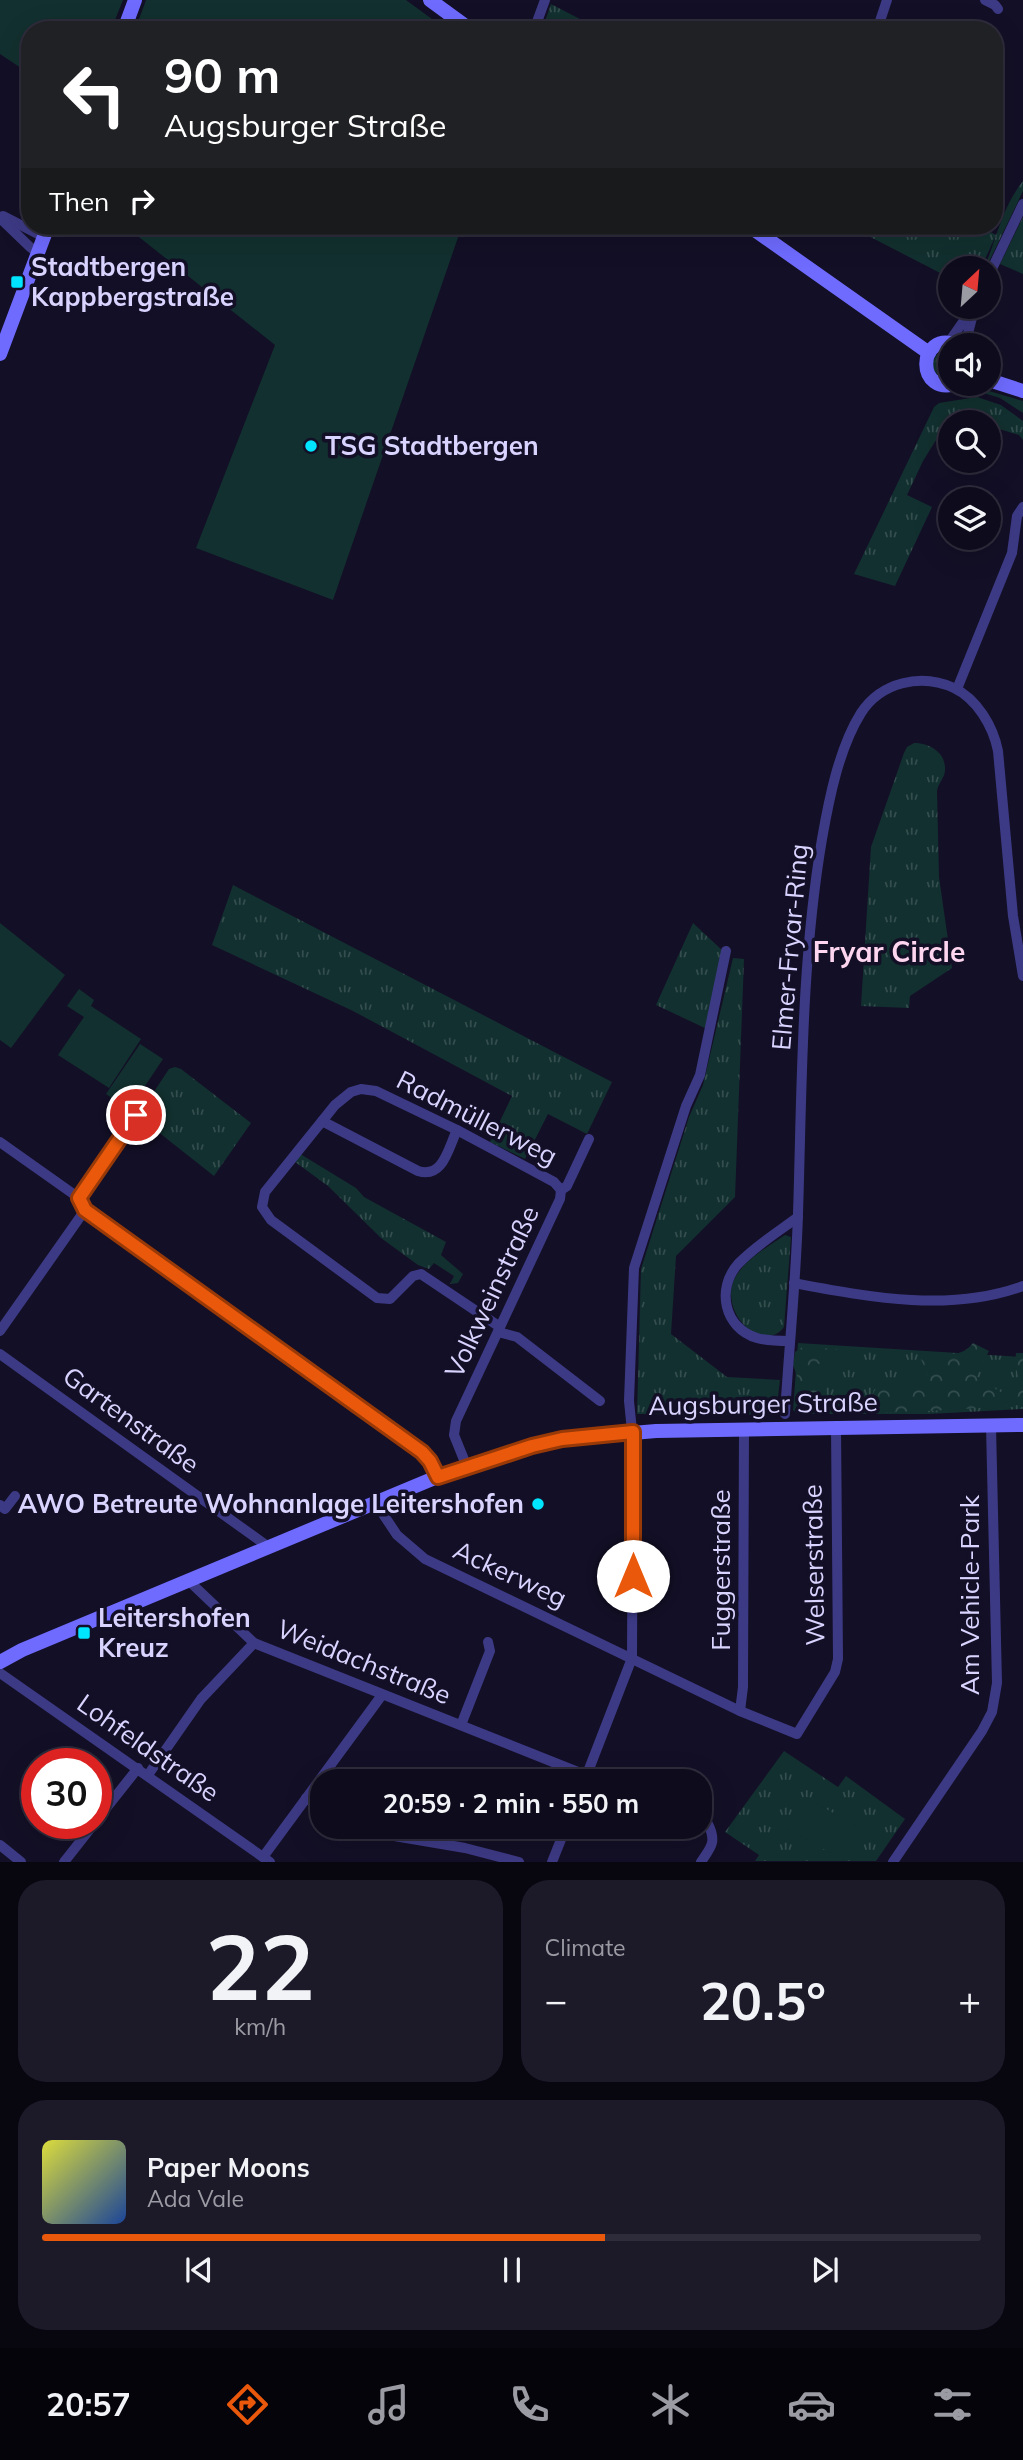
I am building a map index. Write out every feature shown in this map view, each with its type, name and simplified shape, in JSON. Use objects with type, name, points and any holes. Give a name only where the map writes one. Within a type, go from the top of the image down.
[{"type":"street","points":[[127,21],[135,0]]},
{"type":"street","points":[[430,0],[459,21]]},
{"type":"street","points":[[537,21],[545,0]]},
{"type":"street","points":[[880,21],[887,0]]},
{"type":"street","points":[[985,0],[998,9]]},
{"type":"street","points":[[998,256],[1023,204]]},
{"type":"street","points":[[0,216],[21,223]]},
{"type":"street","points":[[0,216],[38,253]]},
{"type":"street","points":[[0,354],[45,235]]},
{"type":"street","points":[[762,235],[929,353]]},
{"type":"street","points":[[938,344],[929,353],[926,367],[932,379],[938,382]]},
{"type":"street","points":[[1001,384],[1023,391]]},
{"type":"street","points":[[957,689],[1012,553],[1017,516],[1023,507]]},
{"type":"street","name":"Elmer-Fryar-Ring","points":[[785,1414],[798,1217],[809,936],[824,826],[839,767],[862,712],[881,692],[899,683],[922,680],[940,682],[957,689],[976,705],[986,719],[996,742],[1013,916],[1023,976]]},
{"type":"street","points":[[589,1769],[632,1658],[633,1432],[629,1401],[634,1268],[686,1106],[700,1075],[726,951]]},
{"type":"street","name":"Radmüllerweg","points":[[499,1329],[421,1274],[413,1276],[390,1298],[377,1297],[265,1214],[262,1207],[265,1192],[345,1095],[366,1089],[376,1091],[457,1130],[554,1182],[561,1190]]},
{"type":"street","points":[[79,1198],[136,1115]]},
{"type":"street","points":[[322,1121],[418,1171],[429,1174],[440,1165],[457,1130]]},
{"type":"street","name":"Volkweinstraße","points":[[467,1467],[454,1434],[456,1422],[560,1199],[561,1190],[567,1186],[589,1139]]},
{"type":"street","points":[[0,1142],[79,1198],[85,1210],[422,1452],[438,1477]]},
{"type":"street","points":[[0,1331],[85,1210]]},
{"type":"street","points":[[790,1341],[757,1338],[736,1326],[727,1308],[725,1291],[727,1282],[738,1265],[798,1217]]},
{"type":"street","points":[[794,1283],[902,1300],[972,1300],[1023,1286]]},
{"type":"street","points":[[499,1329],[517,1337],[600,1401]]},
{"type":"street","name":"Gartenstraße","points":[[0,1354],[270,1548]]},
{"type":"street","name":"Augsburger Straße","points":[[0,1661],[438,1477],[562,1439],[633,1432],[1023,1425]]},
{"type":"street","name":"Am Vehicle-Park","points":[[894,1861],[992,1712],[997,1683],[991,1426]]},
{"type":"street","name":"Welserstraße","points":[[797,1734],[835,1672],[838,1659],[836,1427]]},
{"type":"street","name":"Fuggerstraße","points":[[740,1711],[743,1687],[744,1429]]},
{"type":"street","points":[[0,1505],[5,1509],[15,1496]]},
{"type":"street","name":"Ackerweg","points":[[375,1502],[397,1535],[425,1559],[740,1711],[797,1734]]},
{"type":"street","name":"Weidachstraße","points":[[190,1582],[254,1643],[564,1769]]},
{"type":"street","name":"Weidachstraße","points":[[461,1725],[489,1651],[488,1642]]},
{"type":"street","points":[[112,1804],[143,1771],[201,1699],[254,1643]]},
{"type":"street","name":"Lohfeldstraße","points":[[0,1673],[267,1859]]},
{"type":"street","points":[[267,1859],[306,1798],[382,1695]]},
{"type":"street","points":[[306,1798],[310,1800]]},
{"type":"street","points":[[701,1861],[712,1846],[712,1833]]},
{"type":"street","points":[[64,1861],[81,1839]]},
{"type":"street","points":[[412,1839],[519,1861]]},
{"type":"street","points":[[552,1861],[561,1839]]},
{"type":"street","points":[[0,1845],[21,1861]]},
{"type":"green space","points":[[0,0],[123,0],[115,21],[21,21],[21,68],[0,54]]},
{"type":"green space","points":[[146,0],[406,0],[435,21],[138,21]]},
{"type":"green space","points":[[551,4],[584,21],[545,21]]},
{"type":"green space","points":[[1023,181],[1023,191],[1003,233],[1005,212]]},
{"type":"green space","points":[[1023,217],[1023,274],[1001,264]]},
{"type":"green space","name":"TSG Stadtbergen","points":[[136,235],[459,235],[333,600],[196,548],[275,345]]},
{"type":"green space","points":[[866,235],[996,235],[986,256],[938,256],[938,272]]},
{"type":"green space","points":[[996,235],[1002,235],[992,256],[988,256]]},
{"type":"green space","points":[[938,353],[938,376],[932,367]]},
{"type":"green space","points":[[1001,395],[1023,401],[1023,413],[994,396]]},
{"type":"green space","points":[[977,397],[1001,405],[1023,421],[1023,440],[1019,435],[1001,430],[1001,410],[938,410],[938,437],[907,495],[932,507],[895,586],[854,574],[934,407],[939,403]]},
{"type":"green space","points":[[914,743],[936,750],[945,764],[945,773],[937,791],[939,877],[952,968],[910,996],[909,1008],[861,1006],[871,847],[904,753],[907,747]]},
{"type":"green space","points":[[233,885],[612,1082],[587,1134],[548,1114],[525,1159],[490,1142],[512,1096],[353,1011],[212,945]]},
{"type":"green space","points":[[0,923],[65,975],[11,1048],[0,1040]]},
{"type":"green space","points":[[693,923],[723,951],[707,1029],[656,1005]]},
{"type":"green space","points":[[733,958],[744,959],[735,1197],[676,1256],[671,1334],[727,1377],[780,1380],[777,1405],[771,1415],[637,1414],[641,1269],[689,1117],[703,1085]]},
{"type":"green space","points":[[79,989],[94,1000],[91,1006],[141,1039],[109,1088],[58,1055],[84,1017],[67,1006]]},
{"type":"green space","points":[[140,1044],[163,1059],[129,1110],[106,1094]]},
{"type":"green space","points":[[175,1067],[251,1123],[214,1176],[138,1116],[169,1069]]},
{"type":"green space","points":[[297,1152],[356,1188],[364,1197],[446,1242],[441,1255],[463,1274],[458,1283],[450,1284],[454,1276],[434,1263],[429,1269],[418,1265],[381,1238],[328,1186],[291,1159]]},
{"type":"green space","points":[[785,1235],[791,1237],[784,1327],[775,1335],[764,1336],[743,1324],[732,1300],[732,1287],[738,1273],[748,1262]]},
{"type":"green space","points":[[798,1343],[1023,1357],[1023,1409],[929,1414],[797,1414],[793,1410]]},
{"type":"green space","points":[[973,1343],[989,1351],[976,1376],[1002,1393],[1011,1390],[1019,1379],[1015,1364],[1016,1353],[1023,1353],[1023,1404],[858,1412],[803,1412],[799,1405],[804,1395],[793,1365],[795,1352],[804,1346],[843,1350],[844,1358],[835,1367],[814,1363],[815,1384],[825,1388],[829,1400],[868,1403],[875,1390],[928,1384],[927,1373],[920,1357],[934,1353],[954,1354],[967,1349]]},
{"type":"green space","points":[[784,1751],[838,1787],[846,1776],[905,1819],[876,1861],[755,1861],[759,1855],[725,1832]]},
{"type":"green space","points":[[804,1796],[857,1827],[839,1858],[785,1827]]},
{"type":"place","name":"Stadtbergen Kappbergstraße","points":[[17,282]]},
{"type":"place","name":"TSG Stadtbergen","points":[[311,446]]},
{"type":"place","name":"AWO Betreute Wohnanlage Leitershofen","points":[[538,1504]]},
{"type":"place","name":"Leitershofen Kreuz","points":[[84,1633]]},
{"type":"district","name":"Fryar Circle","points":[[889,952]]},
{"type":"route","points":[[136,1115],[79,1198],[85,1210],[422,1452],[438,1477],[562,1439],[633,1432],[633,1576]]}]
